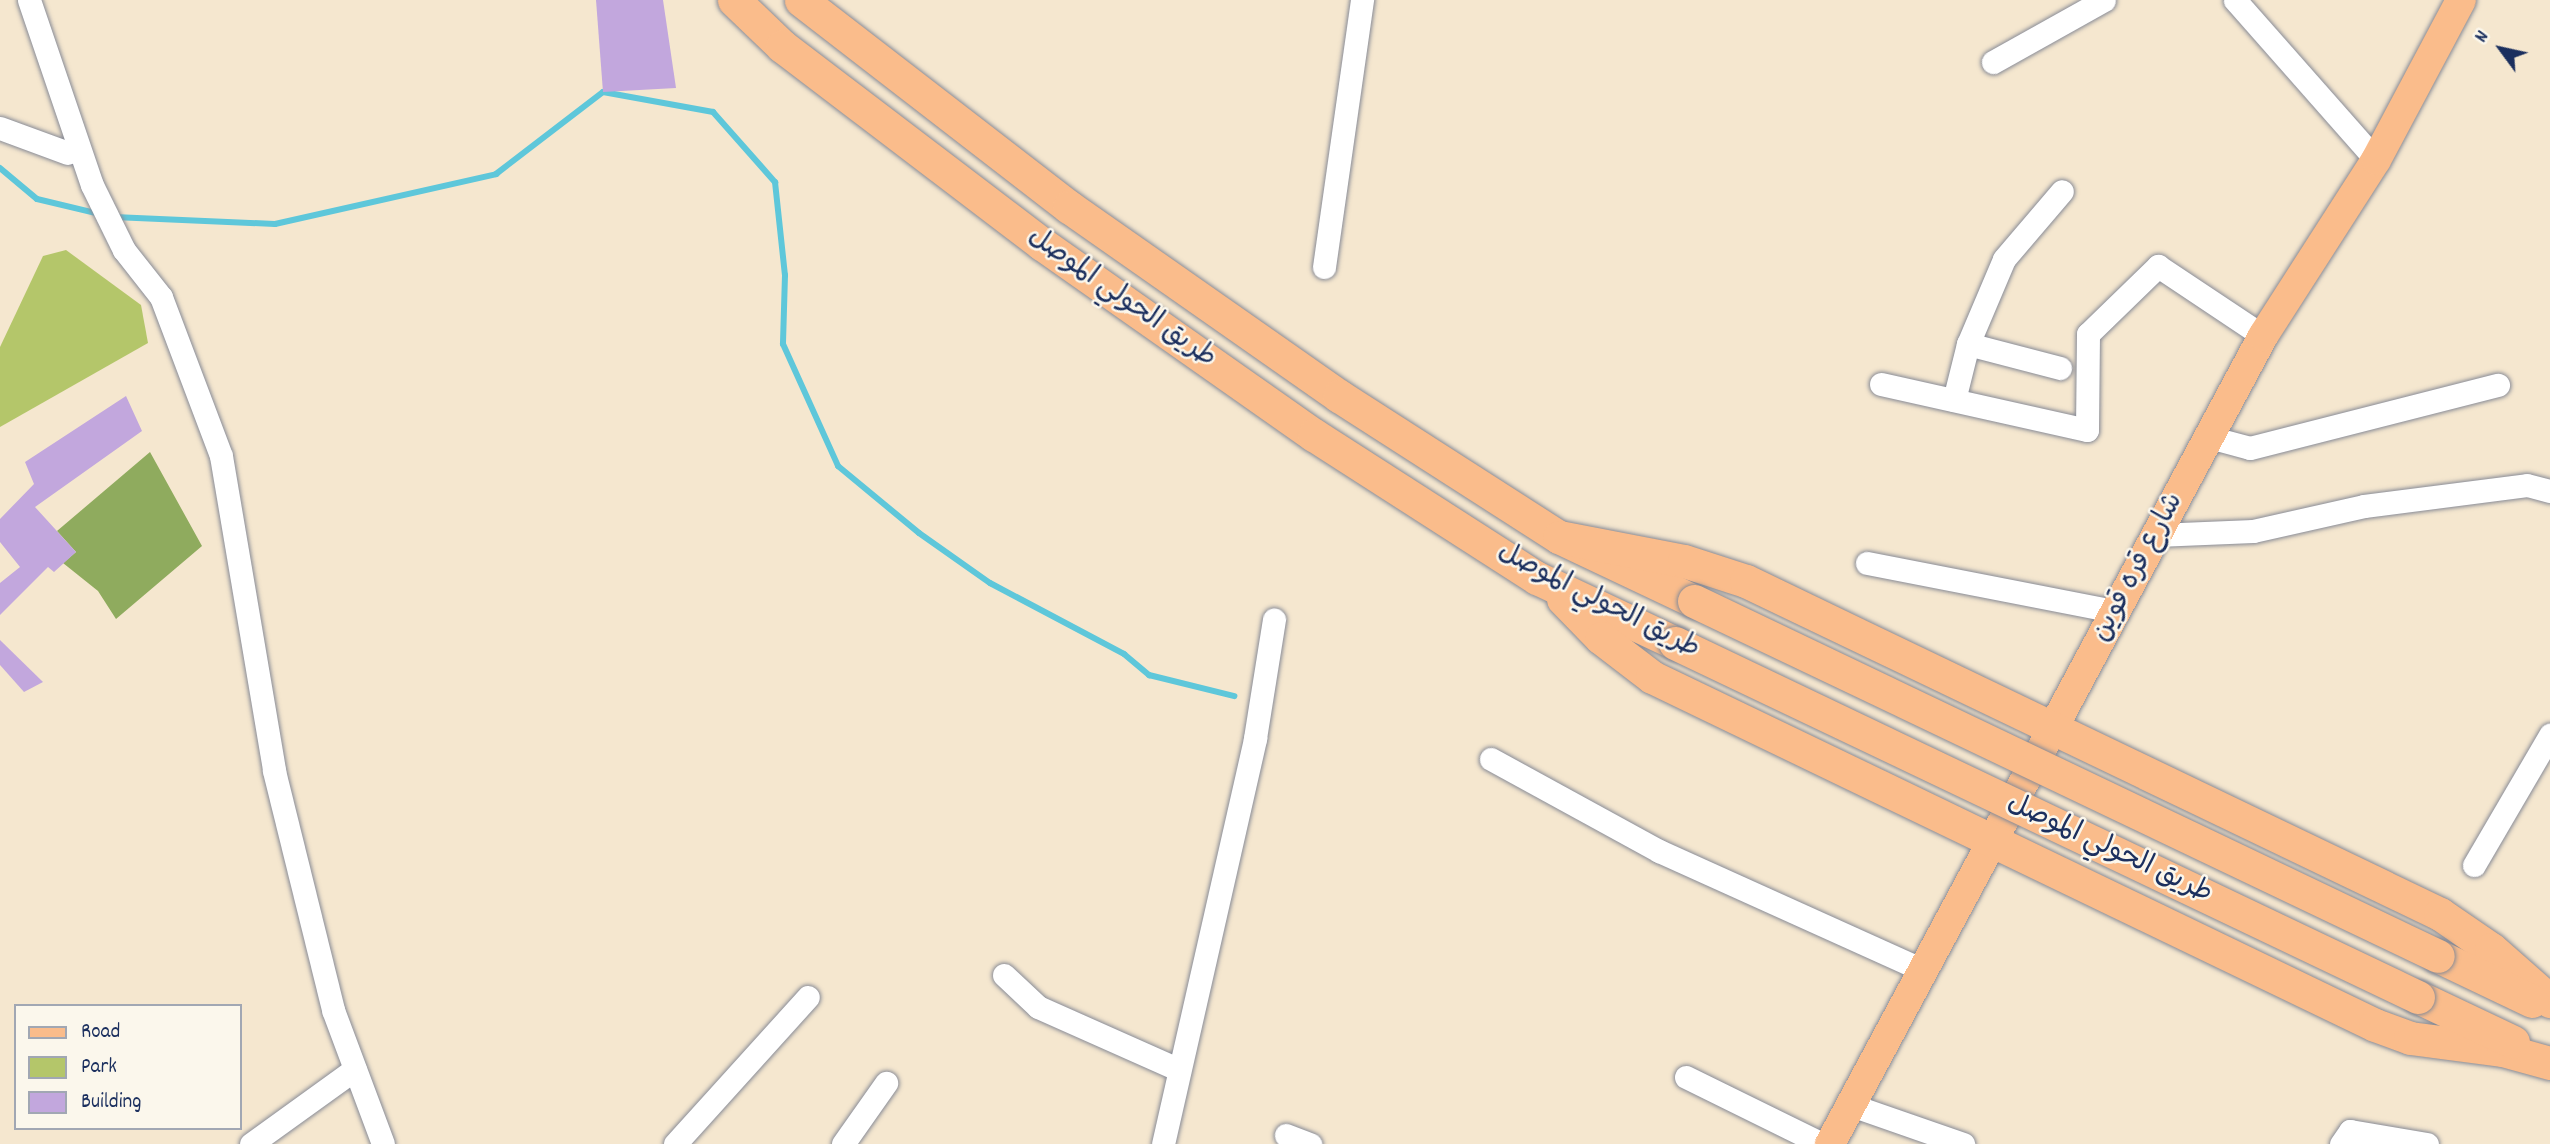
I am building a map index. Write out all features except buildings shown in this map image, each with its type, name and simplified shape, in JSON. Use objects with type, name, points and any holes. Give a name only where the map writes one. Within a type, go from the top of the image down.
[{"type":"highway","name":"طريق الحولي الموصل","points":[[734,0],[782,46],[1042,244],[1314,435],[1537,578],[2550,1061]]},
{"type":"highway","name":"طريق الحولي الموصل","points":[[801,0],[1069,207],[1339,396],[1559,537],[2550,1009]]},
{"type":"highway","points":[[1559,537],[1684,561],[1746,581],[2440,914],[2491,949],[2550,1001]]},
{"type":"highway","points":[[1537,578],[1601,638],[1653,677],[2375,1025],[2410,1038],[2503,1050],[2550,1061]]},
{"type":"main road","name":"شارع قره قوين","points":[[1830,1144],[2263,336],[2376,160],[2461,0]]},
{"type":"street","points":[[29,0],[92,185],[124,250],[161,298],[221,456],[274,772],[333,1010],[383,1144]]},
{"type":"street","points":[[1324,267],[1362,0]]},
{"type":"street","points":[[1993,62],[2104,0]]},
{"type":"street","points":[[2235,0],[2376,160]]},
{"type":"street","points":[[0,128],[68,153]]},
{"type":"street","points":[[1954,400],[1968,344],[2004,259],[2062,191]]},
{"type":"street","points":[[1881,384],[2087,430],[2088,334],[2158,266],[2263,336]]},
{"type":"street","points":[[1968,344],[2060,368]]},
{"type":"street","points":[[2208,437],[2250,448],[2498,385]]},
{"type":"street","points":[[2156,535],[2253,531],[2364,506],[2527,485],[2550,491]]},
{"type":"street","points":[[1867,564],[2115,611]]},
{"type":"street","points":[[1163,1144],[1177,1069],[1255,738],[1274,620]]},
{"type":"street","points":[[2474,865],[2550,735]]},
{"type":"street","points":[[1491,760],[1659,851],[1923,970]]},
{"type":"street","points":[[1004,975],[1038,1007],[1177,1069]]},
{"type":"street","points":[[675,1144],[808,997]]},
{"type":"street","points":[[251,1144],[355,1069]]},
{"type":"street","points":[[1686,1077],[1822,1144]]},
{"type":"street","points":[[843,1144],[886,1083]]},
{"type":"street","points":[[1851,1105],[1963,1144]]},
{"type":"street","points":[[2341,1144],[2350,1132],[2427,1144]]},
{"type":"street","points":[[1286,1135],[1310,1144]]},
{"type":"green space","points":[[66,250],[141,305],[148,343],[0,427],[0,347],[43,256]]},
{"type":"green space","points":[[150,452],[202,546],[116,619],[98,591],[63,563],[76,552],[57,531]]},
{"type":"waterway","points":[[114,217],[275,224],[496,174],[603,92],[713,112],[775,182],[785,275],[783,344],[838,466],[919,533],[990,583],[1124,654],[1149,675],[1234,696]]},
{"type":"waterway","points":[[0,168],[37,199],[100,214]]}]
